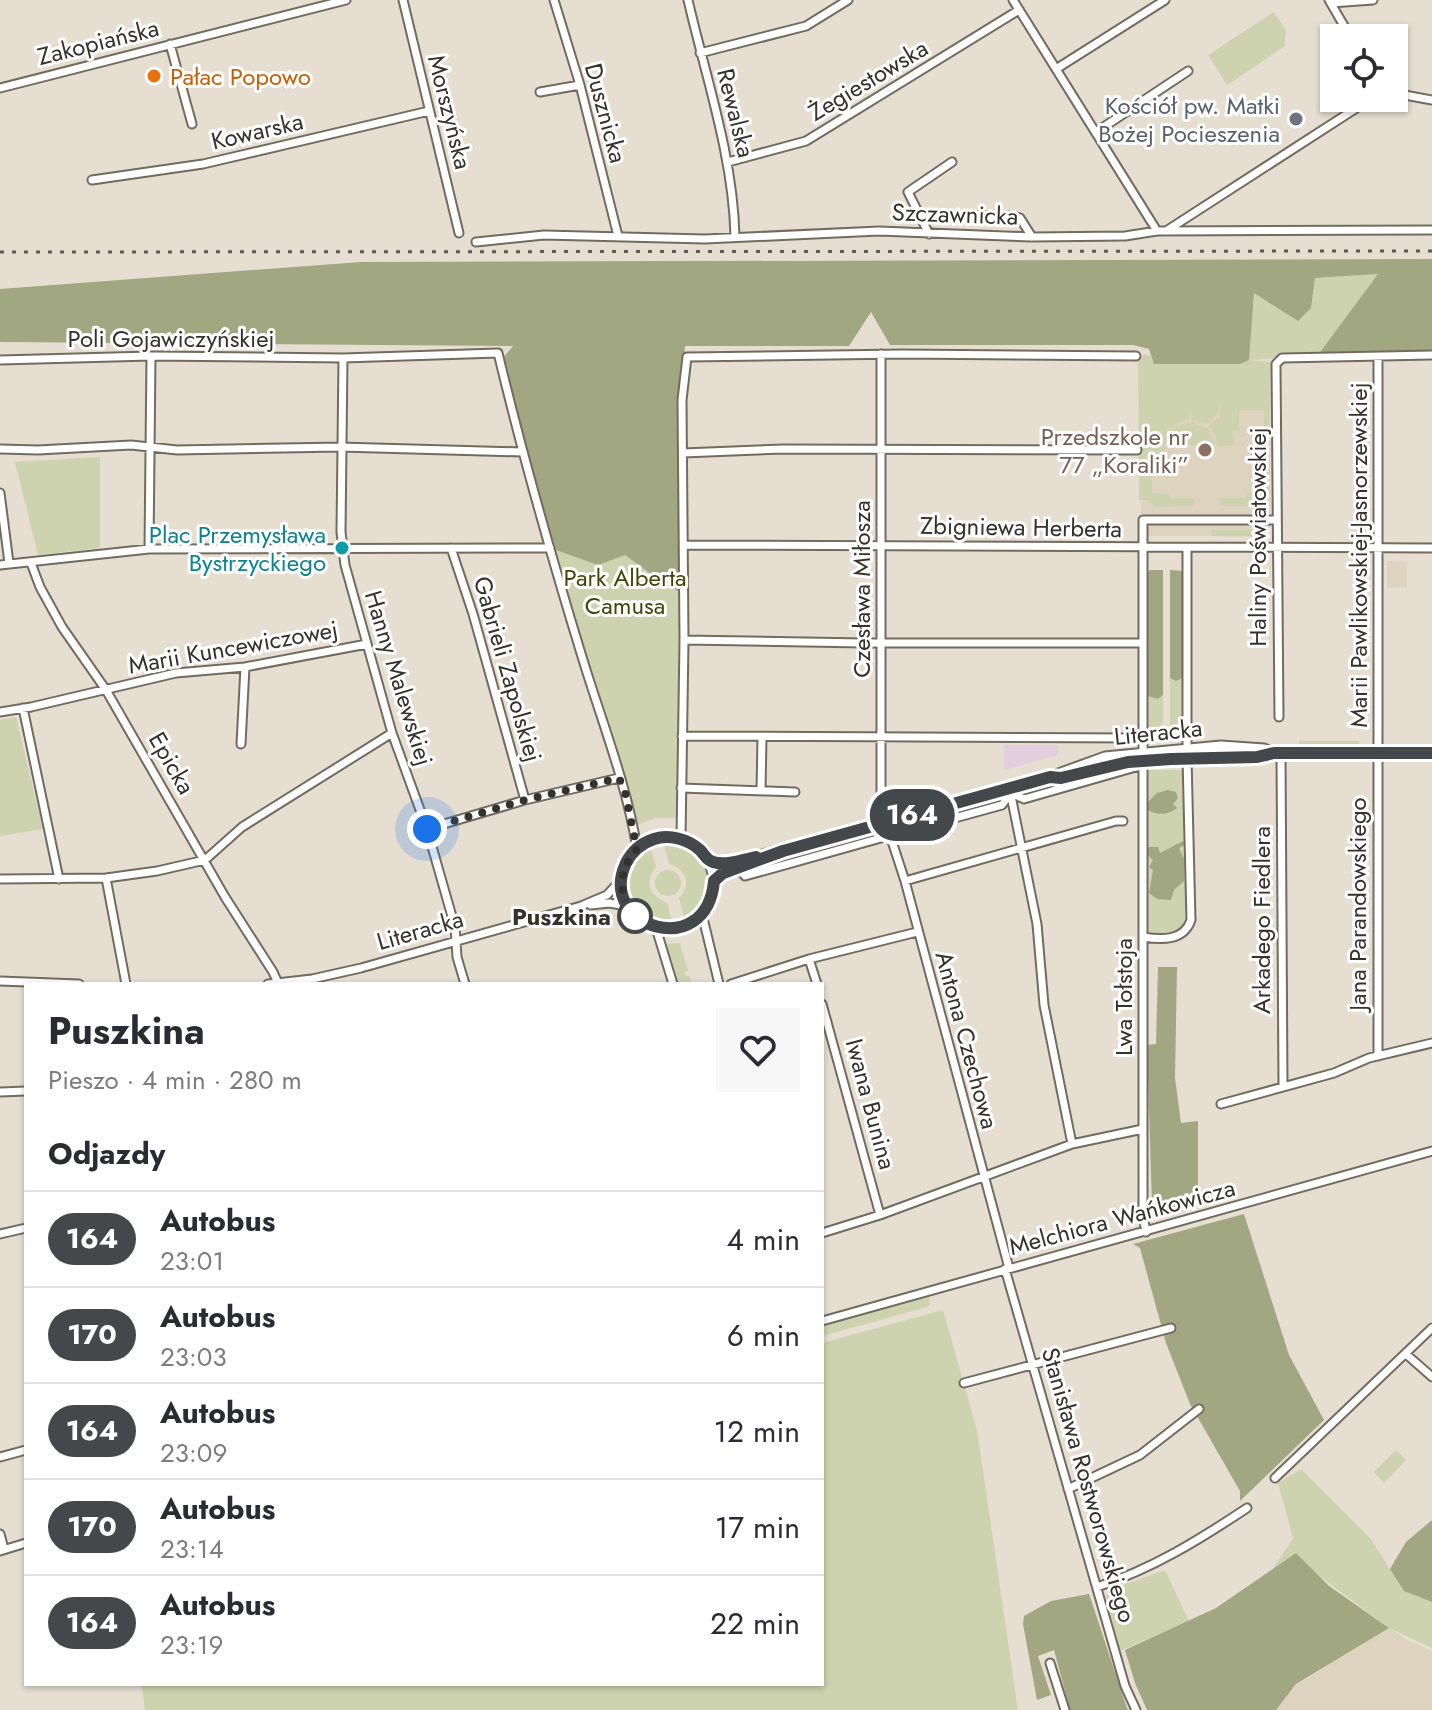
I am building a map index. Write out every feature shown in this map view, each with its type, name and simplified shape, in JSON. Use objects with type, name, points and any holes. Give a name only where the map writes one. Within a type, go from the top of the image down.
[{"type":"street","name":"Zakopiańska","points":[[0,88],[346,0]]},
{"type":"street","name":"Morszyńska","points":[[403,0],[459,233]]},
{"type":"street","name":"Dusznicka","points":[[554,0],[580,85],[618,236]]},
{"type":"street","name":"Rewalska","points":[[688,0],[728,162],[734,197],[735,236]]},
{"type":"street","points":[[700,53],[806,26],[848,0]]},
{"type":"street","points":[[1013,0],[1161,231],[1350,112]]},
{"type":"street","points":[[1056,69],[1165,0]]},
{"type":"street","points":[[1343,24],[1330,2],[1373,0]]},
{"type":"street","name":"Żegiestowska","points":[[728,162],[806,141],[1019,10]]},
{"type":"street","points":[[170,44],[192,124]]},
{"type":"street","points":[[1096,132],[1188,71]]},
{"type":"street","points":[[540,92],[580,85]]},
{"type":"street","points":[[1408,96],[1432,100]]},
{"type":"street","name":"Kowarska","points":[[92,180],[203,164],[429,111]]},
{"type":"street","points":[[929,234],[908,192],[952,162]]},
{"type":"street","points":[[918,215],[1012,216],[1020,218],[1032,237]]},
{"type":"street","name":"Szczawnicka","points":[[476,242],[544,235],[705,239],[879,231],[1032,237],[1125,236],[1161,231],[1432,230]]},
{"type":"street","name":"Poli Gojawiczyńskiej","points":[[0,360],[151,356],[343,358],[498,353],[522,452]]},
{"type":"street","points":[[681,839],[684,640],[682,400],[687,357],[881,354],[1136,356]]},
{"type":"street","name":"Czesława Miłosza","points":[[881,354],[881,736],[886,825]]},
{"type":"street","points":[[1378,357],[1432,355]]},
{"type":"street","points":[[149,549],[151,356]]},
{"type":"street","name":"Haliny Poświatowskiej","points":[[1279,717],[1276,364],[1282,358],[1378,357]]},
{"type":"street","name":"Marii Pawlikowskiej-Jasnorzewskiej","points":[[1377,753],[1378,357]]},
{"type":"street","points":[[340,447],[343,358]]},
{"type":"street","points":[[0,449],[131,445],[177,450],[340,447],[522,452],[625,792],[637,849]]},
{"type":"street","name":"Hanny Malewskiej","points":[[340,447],[341,532],[345,565],[392,733],[427,829],[457,941],[457,957],[464,982]]},
{"type":"street","points":[[683,453],[783,449],[1137,450]]},
{"type":"street","points":[[0,493],[9,563]]},
{"type":"street","points":[[1143,548],[1143,520],[1277,520]]},
{"type":"street","name":"Zbigniewa Herberta","points":[[684,545],[1432,548]]},
{"type":"street","name":"Gabrieli Zapolskiej","points":[[451,548],[473,614],[525,800]]},
{"type":"street","points":[[0,565],[149,549],[550,548]]},
{"type":"street","name":"Lwa Tołstoja","points":[[1143,548],[1143,1216],[1146,1232]]},
{"type":"street","points":[[1143,937],[1174,937],[1186,931],[1191,920],[1187,548]]},
{"type":"street","name":"Epicka","points":[[31,563],[62,627],[106,690],[278,982]]},
{"type":"street","points":[[684,640],[1143,643]]},
{"type":"street","name":"Marii Kuncewiczowej","points":[[0,712],[176,673],[245,667],[367,644]]},
{"type":"street","points":[[241,744],[245,667]]},
{"type":"street","points":[[23,708],[59,879]]},
{"type":"street","points":[[0,879],[106,878],[205,860],[242,827],[392,733]]},
{"type":"street","points":[[682,736],[1143,738]]},
{"type":"street","points":[[761,791],[762,737]]},
{"type":"street","name":"Literacka","points":[[707,860],[729,862],[886,825],[1010,791],[1105,757],[1143,760],[1237,746],[1277,753],[1432,753]]},
{"type":"street","name":"Arkadego Fiedlera","points":[[1277,753],[1283,1087]]},
{"type":"street","name":"Jana Parandowskiego","points":[[1377,753],[1378,1056]]},
{"type":"street","points":[[1010,791],[1024,799],[1143,760]]},
{"type":"street","points":[[427,829],[525,800],[619,778]]},
{"type":"street","points":[[681,788],[795,792]]},
{"type":"street","points":[[1010,791],[1037,924],[1044,1005],[1072,1144]]},
{"type":"street","points":[[905,881],[1123,821]]},
{"type":"street","points":[[737,867],[745,876],[881,838],[886,825]]},
{"type":"street","name":"Antona Czechowa","points":[[886,825],[905,881],[1007,1268]]},
{"type":"street","points":[[659,838],[681,839],[701,851],[707,860],[714,881],[713,893],[702,914],[685,926],[656,928],[644,923],[627,906],[622,879],[629,857],[637,849],[659,838]]},
{"type":"street","name":"Literacka","points":[[714,881],[723,873],[783,851]]},
{"type":"street","points":[[106,878],[126,982]]},
{"type":"street","name":"Literacka","points":[[284,982],[361,968],[581,906],[607,895],[622,879]]},
{"type":"street","name":"Literacka","points":[[581,906],[609,903],[627,906]]},
{"type":"street","points":[[702,914],[719,982]]},
{"type":"street","points":[[656,928],[672,982]]},
{"type":"street","points":[[737,982],[809,959],[917,932]]},
{"type":"street","points":[[809,959],[816,982]]},
{"type":"street","points":[[0,981],[26,982]]},
{"type":"street","name":"Iwana Bunina","points":[[824,1011],[880,1215]]},
{"type":"street","points":[[1221,1104],[1334,1073],[1378,1056],[1432,1043]]},
{"type":"street","points":[[0,1092],[24,1091]]},
{"type":"street","points":[[824,1232],[880,1215],[1072,1144],[1143,1129]]},
{"type":"street","name":"Melchiora Wańkowicza","points":[[824,1320],[1432,1151]]},
{"type":"street","points":[[0,1234],[24,1228]]},
{"type":"street","name":"Stanisława Rostworowskiego","points":[[1007,1268],[1125,1686],[1136,1710]]},
{"type":"street","points":[[964,1383],[1171,1328]]},
{"type":"street","points":[[1275,1478],[1432,1328]]},
{"type":"street","points":[[1406,1354],[1432,1377]]},
{"type":"street","points":[[1068,1489],[1140,1455],[1199,1409]]},
{"type":"street","points":[[0,1457],[24,1451]]},
{"type":"street","points":[[1097,1587],[1128,1577],[1172,1556],[1247,1508]]},
{"type":"street","points":[[0,1534],[2,1550],[24,1544]]},
{"type":"street","points":[[1050,1663],[1065,1710]]},
{"type":"shaded area","name":"Przedszkole nr 77 „Koraliki”","points":[[1140,364],[1263,365],[1270,371],[1270,530],[1264,536],[1141,536]]},
{"type":"shaded area","points":[[1387,561],[1407,561],[1407,587],[1387,588]]},
{"type":"shaded area","points":[[1004,745],[1058,745],[1058,755],[1004,770]]},
{"type":"shaded area","points":[[1389,1628],[1432,1651],[1432,1710],[1276,1710],[1296,1685]]},
{"type":"green space","points":[[1274,12],[1286,31],[1285,46],[1227,85],[1208,55]]},
{"type":"green space","points":[[1432,259],[1432,351],[1318,355],[1378,274],[1315,278],[1311,308],[1298,321],[1254,293],[1249,360],[1240,364],[1154,364],[1149,349],[1133,345],[890,345],[871,312],[849,346],[685,346],[679,421],[678,591],[625,555],[598,565],[556,550],[525,449],[503,358],[513,346],[0,342],[0,289],[361,262]]},
{"type":"green space","points":[[1379,274],[1318,355],[1250,360],[1270,362],[1272,366],[1270,432],[1264,431],[1264,410],[1239,410],[1239,434],[1237,430],[1232,431],[1234,446],[1218,446],[1209,426],[1220,419],[1220,405],[1217,414],[1213,418],[1210,416],[1212,419],[1207,424],[1191,419],[1190,412],[1189,419],[1166,429],[1165,459],[1152,460],[1152,493],[1166,494],[1168,491],[1169,498],[1194,498],[1194,506],[1154,507],[1149,500],[1139,500],[1138,362],[1144,354],[1151,356],[1154,364],[1249,359],[1254,293],[1311,308],[1315,278]]},
{"type":"green space","points":[[1191,422],[1208,429],[1215,445],[1167,445],[1174,428]]},
{"type":"green space","points":[[100,457],[100,548],[38,555],[15,462]]},
{"type":"green space","points":[[1263,461],[1270,461],[1269,506],[1220,506],[1220,498],[1245,498],[1246,491],[1263,493]]},
{"type":"green space","points":[[1257,526],[1266,530],[1268,537],[1212,536],[1211,530],[1255,530]]},
{"type":"green space","name":"Park Alberta Camusa","points":[[680,535],[678,818],[656,818],[636,825],[550,536]]},
{"type":"green space","points":[[1163,570],[1163,695],[1158,699],[1147,696],[1147,572]]},
{"type":"green space","points":[[1170,570],[1183,571],[1183,678],[1176,681],[1170,678]]},
{"type":"green space","points":[[1170,678],[1176,681],[1183,678],[1183,730],[1170,730]]},
{"type":"green space","points":[[1163,695],[1163,722],[1157,730],[1147,730],[1147,696],[1158,699]]},
{"type":"green space","points":[[16,717],[43,829],[0,836],[0,720]]},
{"type":"green space","points":[[1299,741],[1359,741],[1359,747],[1299,748]]},
{"type":"green space","points":[[1146,770],[1182,770],[1186,788],[1187,922],[1179,929],[1157,936],[1146,932]]},
{"type":"green space","points":[[1168,790],[1176,792],[1178,798],[1173,804],[1177,808],[1160,814],[1144,806],[1157,793]]},
{"type":"green space","points":[[865,819],[866,823],[731,856]]},
{"type":"green space","points":[[663,841],[680,843],[693,849],[708,870],[706,898],[685,921],[679,898],[686,878],[669,864]]},
{"type":"green space","points":[[1183,841],[1185,845],[1179,848],[1184,859],[1184,881],[1174,890],[1171,900],[1157,899],[1149,893],[1153,870],[1149,867],[1153,860],[1147,855],[1147,847],[1158,847],[1160,853]]},
{"type":"green space","points":[[650,845],[656,867],[650,878],[650,888],[667,903],[673,924],[656,922],[643,916],[633,906],[628,894],[626,881],[629,868],[637,855]]},
{"type":"green space","points":[[668,870],[677,874],[681,883],[677,892],[668,896],[659,892],[655,883],[659,874]]},
{"type":"green space","points":[[680,943],[688,971],[685,972],[686,976],[691,982],[676,982],[666,944]]},
{"type":"green space","points":[[1158,967],[1177,967],[1175,1078],[1181,1123],[1198,1121],[1198,1204],[1161,1211],[1152,1205],[1147,1045],[1156,1044]]},
{"type":"green space","points":[[1244,1214],[1289,1355],[1324,1420],[1240,1501],[1240,1491],[1190,1404],[1166,1343],[1140,1248],[1133,1244]]},
{"type":"green space","points":[[929,1295],[930,1304],[927,1307],[824,1335],[824,1325]]},
{"type":"green space","points":[[943,1310],[977,1430],[1018,1710],[145,1710],[141,1686],[824,1686],[824,1342]]},
{"type":"green space","points":[[1396,1450],[1406,1460],[1384,1483],[1374,1472]]},
{"type":"green space","points":[[1301,1469],[1370,1538],[1404,1591],[1432,1602],[1432,1648],[1389,1628],[1318,1575],[1273,1569],[1293,1538],[1278,1483]]},
{"type":"green space","points":[[1432,1520],[1432,1602],[1404,1591],[1390,1569],[1406,1542]]},
{"type":"green space","points":[[1296,1553],[1329,1586],[1389,1628],[1296,1684],[1276,1710],[1147,1710],[1125,1650],[1216,1608]]},
{"type":"green space","points":[[1165,1570],[1189,1621],[1120,1651],[1106,1596],[1112,1589]]},
{"type":"green space","points":[[1089,1594],[1128,1710],[1070,1710],[1054,1650],[1038,1656],[1051,1695],[1037,1700],[1024,1616],[1051,1601]]},
{"type":"railway","points":[[0,252],[1432,251]]},
{"type":"bus line","name":"164","points":[[756,857],[714,863],[692,844],[681,839],[659,838],[644,843],[629,857],[624,868],[622,888],[627,906],[644,923],[656,928],[685,926],[702,914],[709,904],[714,881],[731,870],[783,851],[1050,777],[1061,778],[1122,763],[1257,757],[1274,753],[1432,753]]},
{"type":"place","name":"Pałac Popowo","points":[[154,76]]},
{"type":"place","name":"Kościół pw. Matki Bożej Pocieszenia","points":[[1296,119]]},
{"type":"place","name":"Przedszkole nr 77 „Koraliki”","points":[[1205,450]]},
{"type":"place","name":"Plac Przemysława Bystrzyckiego","points":[[342,548]]},
{"type":"place","name":"Puszkina","points":[[635,916]]},
{"type":"route","points":[[427,829],[525,800],[619,778],[637,849],[629,857],[622,879],[627,906],[635,916]]}]
